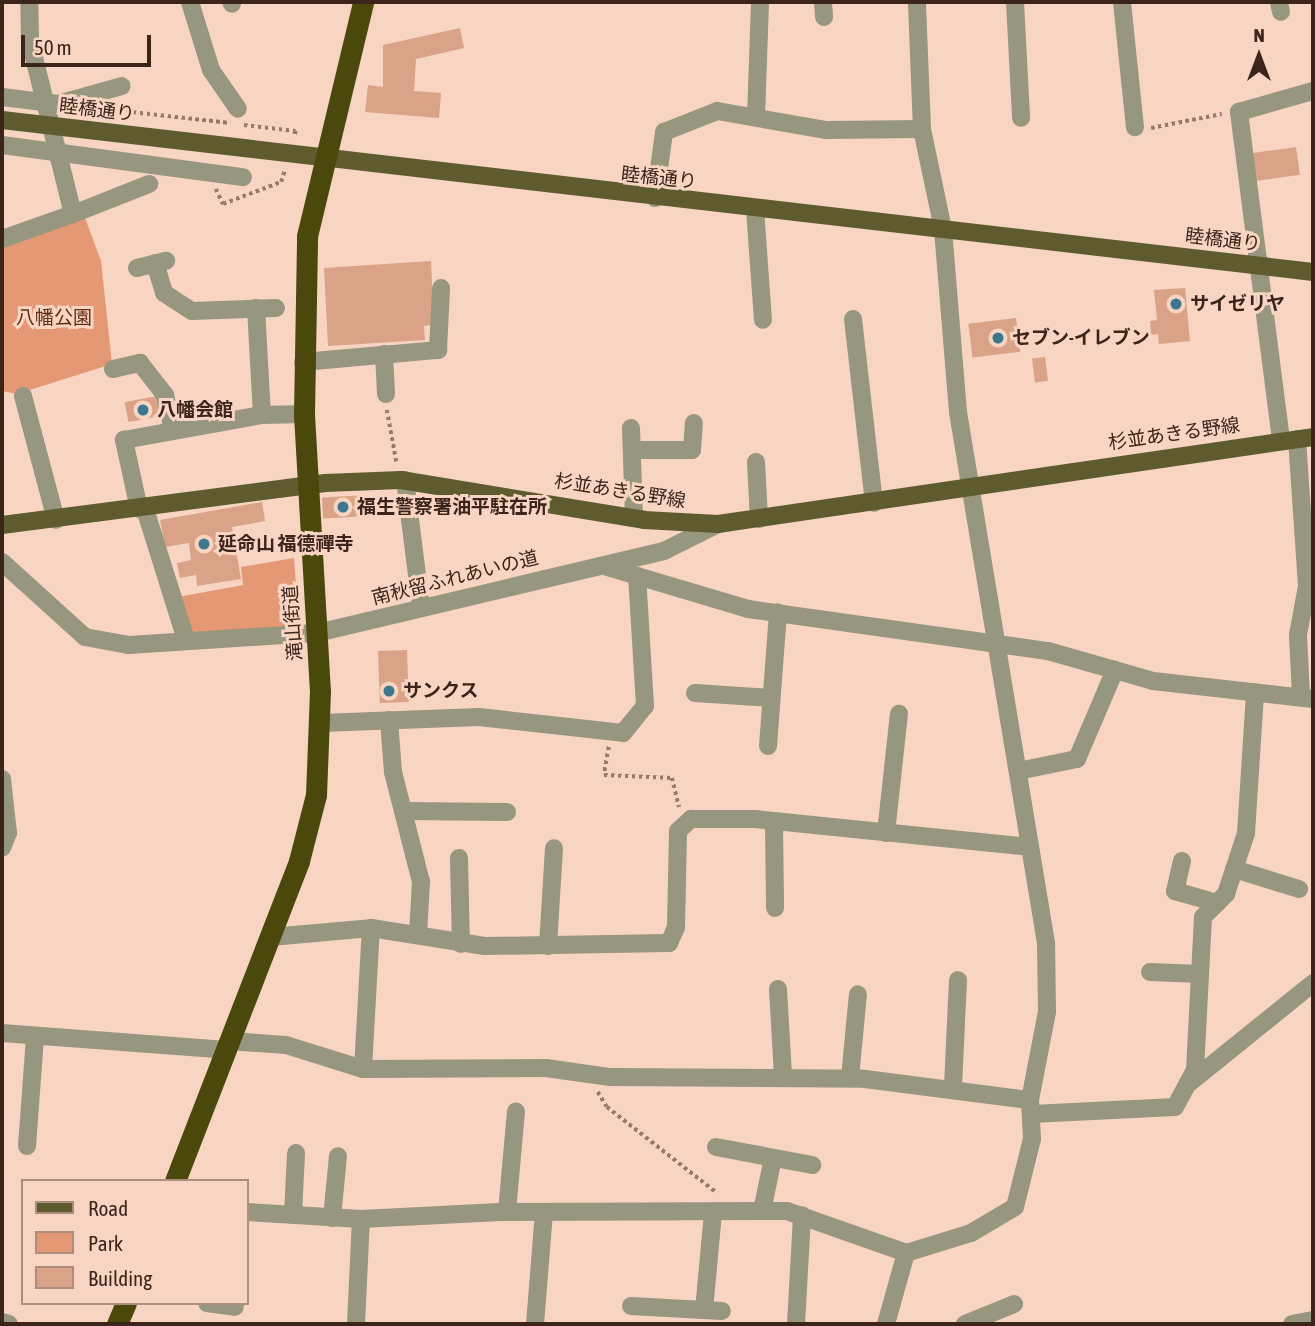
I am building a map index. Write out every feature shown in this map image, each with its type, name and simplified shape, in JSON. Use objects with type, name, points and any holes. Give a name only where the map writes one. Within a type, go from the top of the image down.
[{"type":"highway","name":"滝山街道","points":[[176,1179],[271,937],[310,827],[321,723],[306,486],[303,362],[307,236],[321,159],[363,2]]},
{"type":"highway","points":[[117,1324],[125,1305]]},
{"type":"main road","name":"睦橋通り","points":[[2,120],[655,198],[1313,272]]},
{"type":"main road","name":"杉並あきる野線","points":[[2,524],[56,520],[306,486],[403,480],[634,518],[718,524],[1297,439]]},
{"type":"street","points":[[29,2],[53,151],[73,214]]},
{"type":"street","points":[[190,2],[211,70],[238,109]]},
{"type":"street","points":[[756,117],[760,2]]},
{"type":"street","points":[[248,1212],[361,1219],[507,1212],[757,1211],[802,1215],[906,1253],[971,1233],[1015,1207],[1047,1012],[1046,943],[971,487],[943,229],[922,129],[917,2]]},
{"type":"street","points":[[1015,2],[1021,118]]},
{"type":"street","points":[[1122,2],[1135,128]]},
{"type":"street","points":[[2,97],[43,102],[122,86]]},
{"type":"street","points":[[605,567],[778,612],[999,645],[1115,670],[1307,698],[1298,635],[1307,586],[1297,439],[1258,265],[1239,112],[1313,90]]},
{"type":"street","points":[[655,198],[660,139],[670,127],[717,111],[873,134],[922,129]]},
{"type":"street","points":[[2,145],[243,177]]},
{"type":"street","points":[[2,239],[149,184]]},
{"type":"street","points":[[755,209],[763,320]]},
{"type":"street","points":[[137,268],[160,262],[164,293],[192,311],[276,308]]},
{"type":"street","points":[[303,362],[438,350],[443,341],[441,288]]},
{"type":"street","points":[[256,308],[262,415]]},
{"type":"street","points":[[853,319],[874,503]]},
{"type":"street","points":[[384,354],[386,394]]},
{"type":"street","points":[[113,369],[140,362],[165,395],[173,429]]},
{"type":"street","points":[[23,397],[56,520]]},
{"type":"street","points":[[186,640],[142,509],[124,440],[262,415],[304,414]]},
{"type":"street","points":[[632,450],[692,450],[694,423]]},
{"type":"street","points":[[631,428],[634,518]]},
{"type":"street","points":[[757,462],[759,519]]},
{"type":"street","points":[[403,480],[421,607]]},
{"type":"street","name":"南秋留ふれあいの道","points":[[2,562],[52,614],[85,637],[129,645],[317,633],[664,551],[718,524]]},
{"type":"street","points":[[321,723],[479,718],[623,733],[645,706],[637,576]]},
{"type":"street","points":[[768,746],[778,612]]},
{"type":"street","points":[[1018,771],[1077,759],[1115,670]]},
{"type":"street","points":[[2,1033],[227,1045],[286,1045],[363,1069],[546,1068],[589,1075],[850,1078],[953,1086],[1031,1107],[1175,1107],[1195,1070],[1203,917],[1217,903],[1234,869],[1254,773],[1255,692]]},
{"type":"street","points":[[695,693],[771,698]]},
{"type":"street","points":[[886,833],[899,714]]},
{"type":"street","points":[[389,720],[403,811],[421,882],[418,934]]},
{"type":"street","points":[[2,779],[8,833],[2,848]]},
{"type":"street","points":[[403,811],[507,812]]},
{"type":"street","points":[[271,937],[371,928],[418,934],[461,944],[548,946],[669,943],[676,927],[682,822],[774,822],[1030,847]]},
{"type":"street","points":[[774,822],[775,908]]},
{"type":"street","points":[[548,946],[554,848]]},
{"type":"street","points":[[459,858],[461,944]]},
{"type":"street","points":[[1182,861],[1175,891],[1217,903]]},
{"type":"street","points":[[1234,869],[1300,889]]},
{"type":"street","points":[[363,1069],[371,928]]},
{"type":"street","points":[[1150,972],[1200,974]]},
{"type":"street","points":[[953,1086],[958,980]]},
{"type":"street","points":[[1188,1084],[1313,983]]},
{"type":"street","points":[[778,989],[783,1077]]},
{"type":"street","points":[[850,1078],[858,994]]},
{"type":"street","points":[[27,1146],[35,1035]]},
{"type":"street","points":[[507,1212],[516,1111]]},
{"type":"street","points":[[716,1147],[812,1165]]},
{"type":"street","points":[[293,1215],[296,1153]]},
{"type":"street","points":[[332,1218],[338,1156]]},
{"type":"street","points":[[757,1211],[773,1158]]},
{"type":"street","points":[[535,1324],[544,1213]]},
{"type":"street","points":[[704,1310],[713,1213]]},
{"type":"street","points":[[796,1324],[802,1215]]},
{"type":"street","points":[[356,1324],[361,1219]]},
{"type":"street","points":[[886,1324],[906,1253]]},
{"type":"street","points":[[965,1324],[1014,1304]]},
{"type":"street","points":[[221,1305],[235,1307]]},
{"type":"street","points":[[631,1306],[722,1311]]},
{"type":"street","points":[[1292,1324],[1313,1320]]},
{"type":"street","points":[[2,1322],[9,1324]]},
{"type":"path","points":[[98,108],[296,131],[289,155]]},
{"type":"path","points":[[1135,128],[1139,133],[1186,117],[1239,112]]},
{"type":"path","points":[[386,394],[403,480]]},
{"type":"path","points":[[607,731],[604,775],[672,778],[682,822]]},
{"type":"path","points":[[589,1075],[607,1107],[706,1188],[757,1211]]},
{"type":"green space","name":"八幡公園","points":[[84,215],[101,261],[112,364],[17,394],[2,391],[2,248]]},
{"type":"green space","points":[[294,558],[299,630],[190,637],[178,597],[243,585],[241,567]]},
{"type":"building","points":[[460,28],[464,48],[416,59],[414,91],[441,93],[439,118],[365,112],[368,85],[383,87],[383,45]]},
{"type":"building","points":[[1296,147],[1300,175],[1254,181],[1250,153]]},
{"type":"building","points":[[431,261],[434,325],[424,326],[425,340],[328,346],[324,268]]},
{"type":"building","points":[[1185,288],[1190,341],[1159,344],[1158,334],[1151,335],[1150,321],[1157,320],[1154,290]]},
{"type":"building","points":[[1016,318],[1020,352],[973,358],[968,324]]},
{"type":"building","points":[[1045,357],[1048,381],[1035,382],[1032,359]]},
{"type":"building","name":"八幡会館","points":[[157,396],[161,416],[128,422],[125,402]]},
{"type":"building","points":[[368,495],[369,516],[323,518],[322,497]]},
{"type":"building","points":[[262,502],[265,521],[232,527],[241,579],[197,586],[196,575],[180,578],[177,563],[191,560],[189,543],[165,547],[160,520]]},
{"type":"building","points":[[407,650],[409,702],[380,703],[378,651]]},
{"type":"place","name":"サイゼリヤ","points":[[1176,304]]},
{"type":"place","name":"セブン-イレブン","points":[[998,338]]},
{"type":"place","name":"八幡会館","points":[[143,410]]},
{"type":"place","name":"福生警察署油平駐在所","points":[[343,507]]},
{"type":"place","name":"延命山 福德禪寺","points":[[204,544]]},
{"type":"place","name":"サンクス","points":[[389,691]]}]
